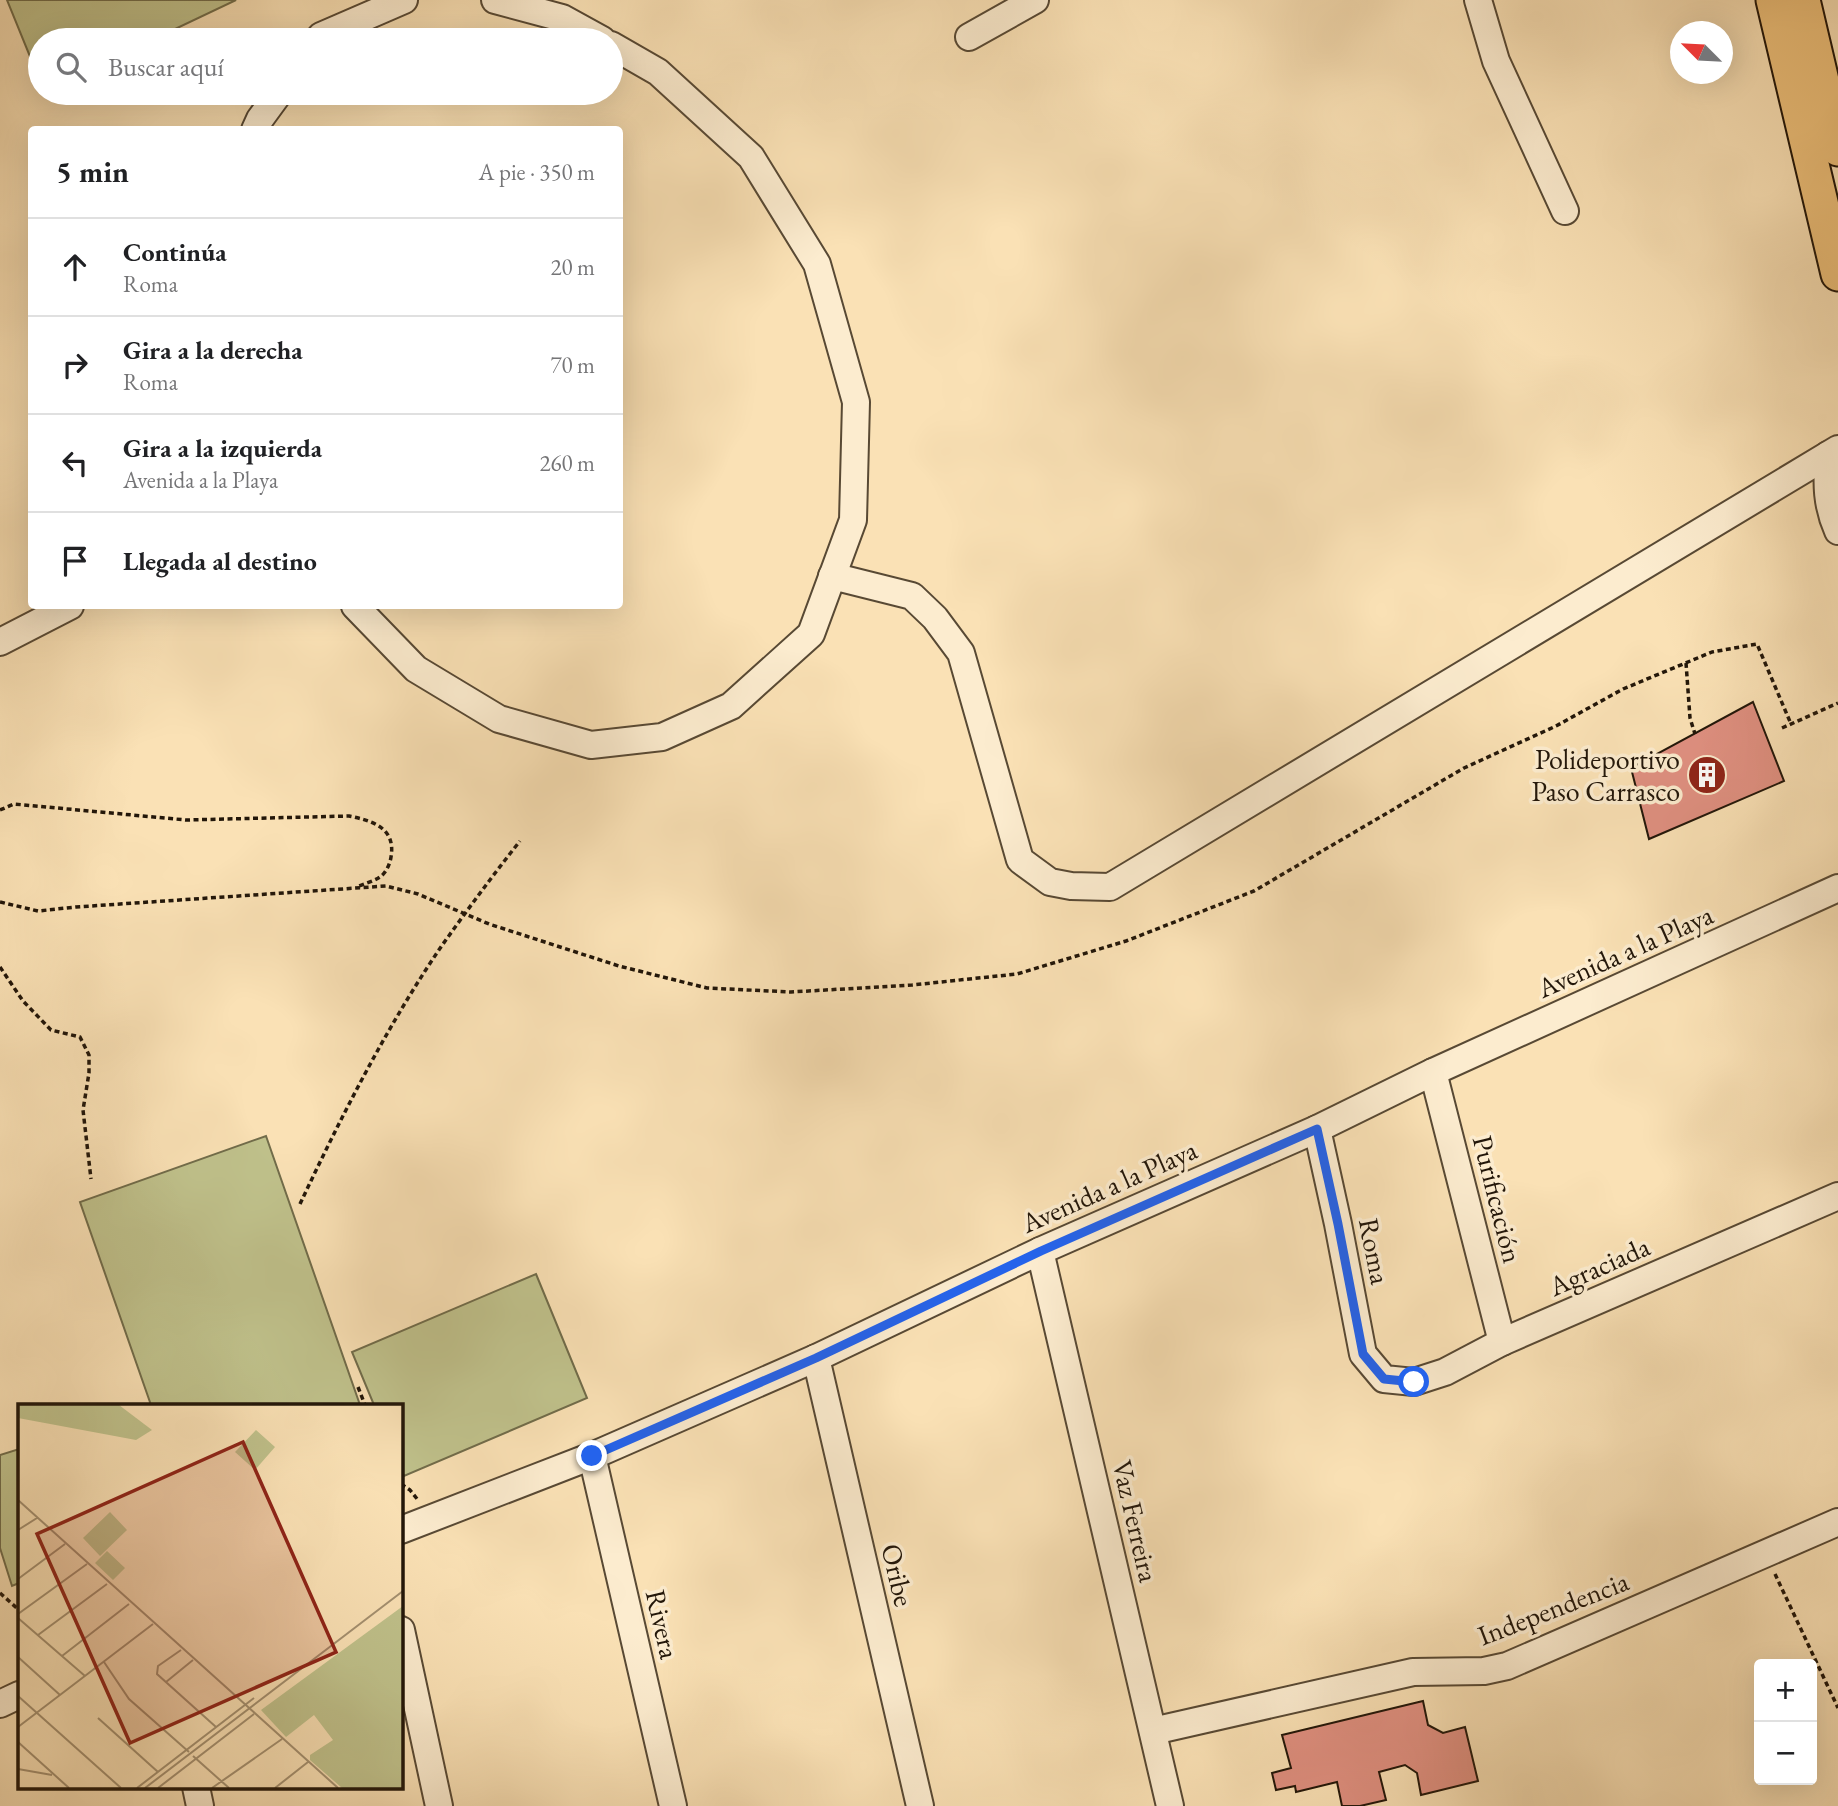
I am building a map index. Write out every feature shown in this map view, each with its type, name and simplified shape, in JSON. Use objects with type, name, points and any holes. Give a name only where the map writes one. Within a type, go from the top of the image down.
[{"type":"main road","points":[[1773,0],[1838,274]]},
{"type":"main road","points":[[1803,0],[1838,149]]},
{"type":"street","points":[[339,28],[404,0]]},
{"type":"street","points":[[495,0],[562,18],[580,28]]},
{"type":"street","points":[[969,37],[1035,0]]},
{"type":"street","points":[[1478,0],[1496,61],[1565,211]]},
{"type":"street","points":[[358,609],[416,669],[499,719],[591,745],[662,737],[731,706],[811,634],[853,520],[856,402],[817,264],[751,156],[658,72],[623,52]]},
{"type":"street","points":[[257,126],[270,105]]},
{"type":"street","points":[[832,576],[912,596],[935,618],[961,653],[1020,860],[1050,882],[1071,886],[1110,887],[1833,452]]},
{"type":"street","points":[[1833,452],[1827,493],[1838,531]]},
{"type":"street","points":[[0,642],[64,609]]},
{"type":"street","name":"Avenida a la Playa","points":[[402,1530],[592,1456],[816,1358],[1041,1251],[1317,1129],[1433,1072],[1838,888]]},
{"type":"street","name":"Purificación","points":[[1433,1072],[1502,1342]]},
{"type":"street","name":"Roma","points":[[1317,1129],[1363,1354],[1384,1379]]},
{"type":"street","name":"Agraciada","points":[[1384,1379],[1414,1382],[1445,1372],[1502,1342],[1838,1196]]},
{"type":"street","name":"Vaz Ferreira","points":[[1041,1251],[1170,1806]]},
{"type":"street","name":"Oribe","points":[[816,1358],[920,1806]]},
{"type":"street","name":"Rivera","points":[[592,1456],[673,1806]]},
{"type":"street","name":"Independencia","points":[[1153,1731],[1413,1672],[1484,1671],[1507,1666],[1838,1522]]},
{"type":"street","points":[[402,1635],[439,1806]]},
{"type":"street","points":[[0,1704],[18,1695]]},
{"type":"street","points":[[196,1788],[200,1806]]},
{"type":"path","points":[[1695,734],[1690,718],[1686,663],[1712,652],[1757,643],[1791,724]]},
{"type":"path","points":[[1782,728],[1838,703]]},
{"type":"path","points":[[0,810],[14,804],[186,820],[349,816],[368,820],[386,831],[393,845],[390,862],[382,876],[354,889],[38,911],[0,902]]},
{"type":"path","points":[[299,1204],[384,1039],[416,986],[443,944],[520,841]]},
{"type":"path","points":[[0,967],[23,1001],[51,1030],[80,1037],[89,1055],[83,1110],[91,1179]]},
{"type":"path","points":[[358,1388],[365,1404]]},
{"type":"path","points":[[1766,1554],[1838,1708]]},
{"type":"path","points":[[0,1593],[18,1609]]},
{"type":"green space","points":[[7,0],[236,0],[177,28],[28,28],[28,52]]},
{"type":"green space","points":[[266,1136],[360,1404],[151,1404],[80,1202]]},
{"type":"green space","points":[[536,1274],[587,1398],[404,1476],[402,1404],[374,1404],[352,1352]]},
{"type":"green space","points":[[18,1449],[18,1583],[12,1586],[0,1548],[0,1455]]},
{"type":"building","name":"Polideportivo Paso Carrasco","points":[[1753,702],[1784,781],[1649,839],[1631,768]]},
{"type":"building","points":[[1423,1701],[1428,1725],[1443,1733],[1465,1727],[1478,1781],[1421,1795],[1417,1773],[1405,1765],[1379,1772],[1386,1800],[1360,1806],[1342,1806],[1337,1782],[1296,1792],[1295,1786],[1276,1790],[1272,1773],[1291,1768],[1282,1735]]},
{"type":"place","name":"Polideportivo Paso Carrasco","points":[[1707,775]]},
{"type":"route","points":[[592,1456],[816,1358],[1041,1251],[1317,1129],[1363,1354],[1384,1379],[1414,1382]]}]
